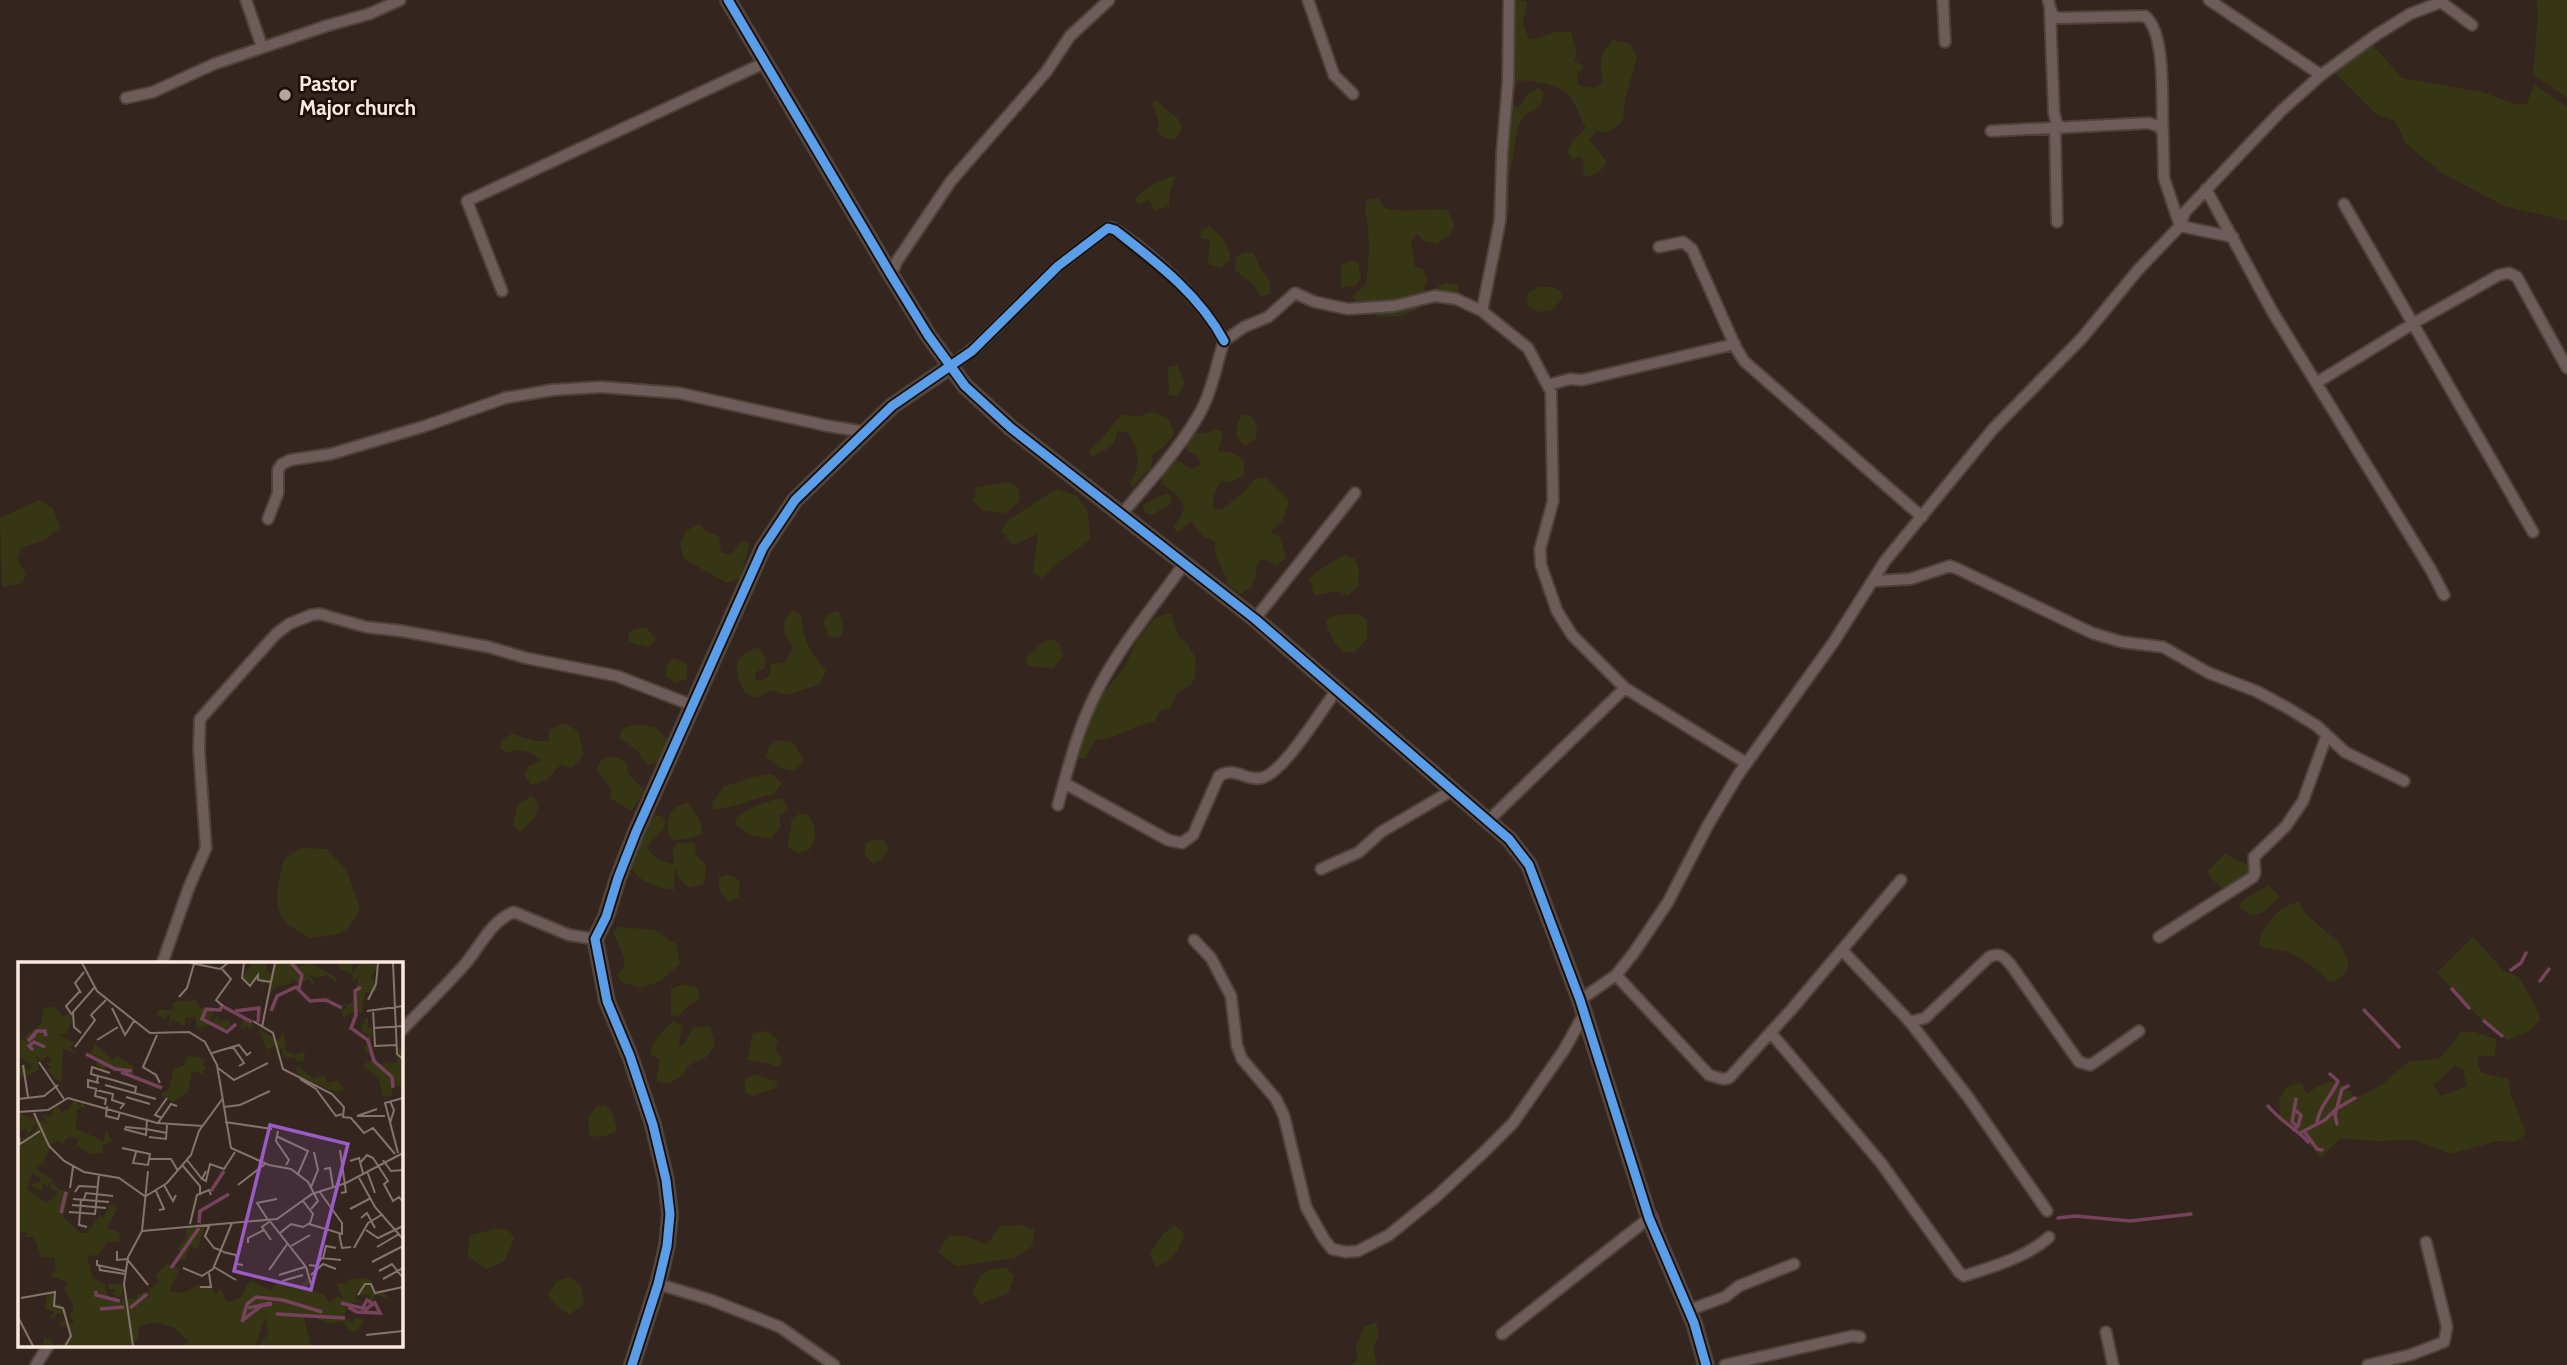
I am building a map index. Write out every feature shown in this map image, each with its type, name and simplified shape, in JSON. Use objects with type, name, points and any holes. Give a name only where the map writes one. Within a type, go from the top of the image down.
[{"type":"street","points":[[246,0],[262,47]]},
{"type":"street","points":[[126,98],[153,92],[214,64],[369,14],[400,0]]},
{"type":"street","points":[[728,0],[891,275],[928,335],[965,386],[1011,428],[1255,619],[1509,839],[1529,865],[1582,1007],[1649,1218],[1689,1310],[1706,1365]]},
{"type":"street","points":[[891,275],[897,261],[951,181],[1046,72],[1070,36],[1110,0]]},
{"type":"street","points":[[1308,0],[1334,75],[1353,94]]},
{"type":"street","points":[[1482,311],[1500,221],[1508,82],[1509,0]]},
{"type":"street","points":[[1943,0],[1945,42]]},
{"type":"street","points":[[2209,0],[2321,75]]},
{"type":"street","points":[[1194,940],[1211,958],[1231,996],[1237,1046],[1242,1059],[1276,1099],[1284,1116],[1306,1207],[1324,1239],[1332,1249],[1346,1252],[1359,1251],[1389,1235],[1437,1196],[1484,1152],[1521,1112],[1564,1050],[1582,1007],[1616,975],[1633,954],[1668,902],[1719,804],[1833,643],[1885,561],[1993,429],[2056,367],[2123,291],[2138,270],[2180,226],[2185,212],[2281,111],[2321,75],[2391,25],[2410,13],[2437,3],[2445,3],[2472,25]]},
{"type":"street","points":[[2049,4],[2053,113],[2058,128],[2057,222]]},
{"type":"street","points":[[2049,4],[2052,14],[2057,18],[2145,16],[2152,21],[2159,46],[2164,178],[2180,226]]},
{"type":"street","points":[[502,291],[467,201],[766,62]]},
{"type":"street","points":[[1991,131],[2149,123],[2160,127],[2162,134]]},
{"type":"street","points":[[2206,189],[2272,310],[2444,595]]},
{"type":"street","points":[[2344,204],[2533,532]]},
{"type":"street","points":[[2180,226],[2233,237]]},
{"type":"street","points":[[632,1365],[658,1284],[670,1214],[666,1180],[641,1090],[607,1001],[595,939],[636,832],[763,548],[795,500],[892,406],[978,345],[1058,266],[1108,229],[1112,228],[1188,292],[1212,319],[1224,341]]},
{"type":"street","points":[[1659,247],[1683,242],[1692,249],[1744,362],[1922,517]]},
{"type":"street","points":[[2316,383],[2499,275],[2517,277],[2567,368]]},
{"type":"street","points":[[1121,515],[1198,417],[1224,341],[1244,327],[1268,317],[1294,293],[1315,302],[1348,309],[1394,306],[1435,296],[1456,299],[1482,311],[1528,348],[1548,385],[1552,407],[1555,480],[1553,501],[1540,549],[1541,565],[1557,611],[1572,635],[1625,688],[1746,763]]},
{"type":"street","points":[[1548,385],[1570,379],[1582,380],[1735,344]]},
{"type":"street","points":[[268,519],[278,493],[278,470],[290,460],[331,454],[425,426],[505,398],[552,390],[601,387],[679,393],[866,432]]},
{"type":"street","points":[[1255,619],[1355,494]]},
{"type":"street","points":[[1058,805],[1095,694],[1118,655],[1184,564]]},
{"type":"street","points":[[1874,581],[1910,579],[1950,566],[2092,633],[2122,642],[2163,647],[2209,673],[2256,691],[2317,726],[2326,737],[2354,757],[2404,781]]},
{"type":"street","points":[[163,962],[206,848],[199,750],[200,719],[276,634],[289,624],[320,614],[366,627],[489,647],[526,658],[617,676],[694,706]]},
{"type":"street","points":[[1488,821],[1625,688]]},
{"type":"street","points":[[1064,783],[1168,840],[1182,843],[1193,835],[1219,776],[1226,772],[1259,779],[1270,775],[1283,763],[1336,691]]},
{"type":"street","points":[[2160,937],[2253,877],[2254,856],[2286,826],[2303,801],[2326,737]]},
{"type":"street","points":[[1321,869],[1359,852],[1381,832],[1451,791]]},
{"type":"street","points":[[1616,975],[1709,1075],[1729,1078],[1771,1033],[1901,880]]},
{"type":"street","points":[[402,1030],[467,962],[504,916],[514,912],[569,934],[595,939]]},
{"type":"street","points":[[1842,950],[1910,1022],[1968,1097],[2047,1211]]},
{"type":"street","points":[[1910,1022],[1925,1018],[1989,957],[1997,954],[2011,965],[2080,1062],[2090,1065],[2139,1031]]},
{"type":"street","points":[[1771,1033],[1881,1163],[1964,1276],[2032,1250],[2049,1237]]},
{"type":"street","points":[[1502,1334],[1649,1218]]},
{"type":"street","points":[[2368,1365],[2410,1355],[2444,1342],[2447,1327],[2426,1242]]},
{"type":"street","points":[[1689,1310],[1725,1297],[1739,1286],[1794,1264]]},
{"type":"street","points":[[658,1284],[711,1300],[780,1327],[834,1365]]},
{"type":"street","points":[[2106,1332],[2113,1365]]},
{"type":"street","points":[[1725,1365],[1853,1336],[1860,1337]]},
{"type":"street","points":[[36,1365],[47,1348]]},
{"type":"shaded area","points":[[1508,0],[1527,1],[1523,23],[1529,39],[1558,32],[1571,32],[1577,53],[1574,61],[1584,66],[1577,75],[1578,85],[1594,88],[1603,82],[1601,59],[1613,40],[1631,44],[1637,57],[1625,100],[1623,121],[1609,132],[1597,131],[1589,139],[1607,162],[1600,171],[1589,177],[1582,173],[1584,160],[1579,156],[1573,160],[1567,152],[1572,142],[1586,128],[1571,98],[1555,86],[1519,80],[1513,103],[1518,108],[1529,93],[1538,88],[1544,93],[1540,106],[1525,115],[1518,126],[1500,260],[1487,268],[1497,185],[1503,23]]},
{"type":"shaded area","points":[[2537,0],[2567,0],[2567,98],[2533,74]]},
{"type":"shaded area","points":[[2370,42],[2402,78],[2482,92],[2515,104],[2527,104],[2534,84],[2567,107],[2567,221],[2504,206],[2444,174],[2406,144],[2395,121],[2376,114],[2333,71]]},
{"type":"shaded area","points":[[1156,100],[1179,120],[1182,129],[1174,140],[1159,135],[1159,124],[1152,102]]},
{"type":"shaded area","points":[[1176,176],[1170,191],[1169,206],[1155,211],[1149,199],[1141,204],[1134,201],[1153,185]]},
{"type":"shaded area","points":[[1378,198],[1385,208],[1393,210],[1447,210],[1455,225],[1448,236],[1436,244],[1424,241],[1417,234],[1411,241],[1415,267],[1423,269],[1427,281],[1424,289],[1429,294],[1450,283],[1458,285],[1458,294],[1444,304],[1424,303],[1408,313],[1387,316],[1371,314],[1354,299],[1352,296],[1366,285],[1369,242],[1366,204],[1367,200]]},
{"type":"shaded area","points":[[1209,226],[1224,241],[1230,254],[1231,260],[1220,268],[1208,264],[1210,240],[1201,238],[1200,232]]},
{"type":"shaded area","points":[[1244,252],[1253,253],[1270,281],[1270,294],[1260,296],[1253,284],[1235,270],[1236,258]]},
{"type":"shaded area","points":[[1353,260],[1358,263],[1361,277],[1355,286],[1341,287],[1341,265]]},
{"type":"shaded area","points":[[1539,287],[1553,287],[1561,291],[1562,299],[1552,310],[1537,312],[1527,305],[1528,293]]},
{"type":"shaded area","points":[[1177,365],[1184,382],[1178,396],[1169,395],[1168,367]]},
{"type":"shaded area","points":[[1153,412],[1168,419],[1174,435],[1165,446],[1153,454],[1151,467],[1132,488],[1130,482],[1138,457],[1128,432],[1117,431],[1114,443],[1092,458],[1089,452],[1124,414],[1135,417]]},
{"type":"shaded area","points":[[1243,415],[1250,415],[1257,426],[1256,439],[1245,446],[1236,436],[1238,420]]},
{"type":"shaded area","points":[[1215,429],[1223,432],[1218,451],[1230,452],[1244,460],[1244,476],[1230,482],[1221,481],[1214,493],[1213,509],[1221,510],[1243,493],[1256,478],[1268,479],[1289,500],[1283,520],[1270,533],[1280,536],[1286,557],[1277,566],[1263,559],[1257,564],[1251,588],[1240,594],[1228,585],[1216,555],[1215,541],[1205,537],[1191,522],[1176,533],[1174,526],[1182,515],[1184,505],[1176,494],[1162,483],[1163,472],[1173,458],[1192,469],[1201,464],[1196,454],[1187,451],[1187,440],[1192,432],[1204,434]]},
{"type":"shaded area","points":[[1010,482],[1019,489],[1020,501],[1005,513],[984,511],[973,501],[977,487]]},
{"type":"shaded area","points":[[1056,489],[1076,495],[1088,512],[1090,539],[1042,578],[1033,573],[1038,534],[1013,545],[1001,531],[1007,521]]},
{"type":"shaded area","points":[[1168,494],[1173,498],[1169,506],[1153,515],[1145,513],[1143,505]]},
{"type":"shaded area","points":[[39,500],[53,508],[60,528],[43,541],[21,548],[17,560],[26,573],[23,583],[2,587],[0,518]]},
{"type":"shaded area","points":[[699,524],[719,537],[721,552],[731,555],[742,541],[750,542],[740,578],[727,583],[684,559],[680,543],[686,531]]},
{"type":"shaded area","points":[[1344,555],[1355,559],[1359,572],[1358,587],[1348,595],[1336,591],[1315,596],[1309,580],[1315,573]]},
{"type":"shaded area","points":[[793,610],[802,615],[808,645],[826,669],[820,684],[787,695],[770,690],[757,698],[745,693],[738,677],[739,660],[758,647],[765,656],[765,668],[756,672],[755,680],[761,681],[769,676],[771,664],[785,662],[793,647],[785,635],[784,621]]},
{"type":"shaded area","points":[[836,611],[840,614],[844,628],[840,638],[828,636],[823,620]]},
{"type":"shaded area","points":[[1171,613],[1178,636],[1186,642],[1196,659],[1192,684],[1177,693],[1170,708],[1160,711],[1154,722],[1110,738],[1095,740],[1085,759],[1077,758],[1099,699],[1125,666],[1139,637],[1155,618]]},
{"type":"shaded area","points":[[1358,614],[1367,620],[1367,639],[1354,653],[1343,652],[1332,639],[1326,623],[1330,617]]},
{"type":"shaded area","points":[[647,628],[656,640],[648,647],[629,642],[628,633]]},
{"type":"shaded area","points":[[1050,639],[1059,643],[1063,656],[1053,668],[1027,666],[1026,659]]},
{"type":"shaded area","points":[[674,658],[687,664],[687,679],[676,683],[665,676],[667,665]]},
{"type":"shaded area","points":[[563,723],[578,731],[584,755],[571,768],[560,765],[548,779],[531,785],[524,775],[528,767],[542,760],[522,750],[508,753],[500,748],[502,739],[512,734],[536,741],[549,741],[549,730]]},
{"type":"shaded area","points":[[628,726],[655,727],[668,740],[658,763],[647,765],[637,750],[620,738],[621,730]]},
{"type":"shaded area","points":[[779,740],[794,743],[804,761],[794,771],[780,768],[766,757],[770,745]]},
{"type":"shaded area","points":[[615,757],[626,762],[629,775],[645,791],[631,811],[610,798],[611,788],[596,769],[603,758]]},
{"type":"shaded area","points":[[772,774],[782,783],[774,794],[713,810],[712,804],[723,787]]},
{"type":"shaded area","points":[[532,795],[539,804],[535,818],[520,832],[513,825],[517,806]]},
{"type":"shaded area","points":[[779,798],[784,800],[788,809],[779,816],[781,826],[771,839],[753,836],[737,826],[735,820],[744,812]]},
{"type":"shaded area","points":[[688,803],[700,821],[703,834],[673,840],[668,834],[670,813]]},
{"type":"shaded area","points":[[799,814],[807,814],[810,818],[815,836],[809,850],[797,853],[787,846],[791,821]]},
{"type":"shaded area","points":[[657,815],[665,818],[665,827],[647,847],[649,851],[658,859],[674,864],[673,849],[677,843],[694,842],[696,855],[706,865],[704,884],[689,888],[680,879],[675,867],[674,890],[660,887],[644,881],[630,867],[647,823]]},
{"type":"shaded area","points":[[872,840],[883,840],[889,848],[883,858],[874,864],[865,856],[865,844]]},
{"type":"shaded area","points":[[300,848],[327,849],[347,871],[360,909],[346,930],[309,938],[290,926],[280,914],[277,891],[284,859]]},
{"type":"shaded area","points":[[2225,854],[2254,868],[2253,875],[2227,892],[2212,879],[2208,871]]},
{"type":"shaded area","points":[[727,875],[740,882],[739,897],[729,902],[719,890],[719,877]]},
{"type":"shaded area","points":[[2268,885],[2280,897],[2262,913],[2251,915],[2239,907],[2242,901]]},
{"type":"shaded area","points":[[2300,902],[2303,911],[2339,943],[2349,963],[2340,978],[2330,982],[2315,968],[2291,953],[2259,946],[2263,932],[2272,918],[2293,903]]},
{"type":"shaded area","points":[[618,927],[655,930],[676,944],[680,964],[661,981],[641,988],[621,982],[617,975],[624,967],[624,957],[613,932]]},
{"type":"shaded area","points":[[2473,937],[2504,971],[2519,977],[2538,1011],[2540,1020],[2530,1031],[2507,1040],[2480,1018],[2437,973]]},
{"type":"shaded area","points":[[682,984],[697,987],[700,999],[689,1005],[679,1016],[671,1015],[671,989]]},
{"type":"shaded area","points":[[674,1021],[683,1026],[678,1047],[684,1044],[694,1027],[710,1026],[715,1045],[706,1057],[688,1066],[683,1075],[668,1084],[656,1081],[660,1060],[650,1054],[653,1044]]},
{"type":"shaded area","points":[[767,1031],[778,1039],[775,1051],[782,1058],[779,1067],[747,1060],[753,1033]]},
{"type":"shaded area","points":[[2461,1032],[2475,1032],[2496,1039],[2495,1056],[2479,1056],[2477,1062],[2482,1073],[2508,1079],[2511,1095],[2526,1134],[2515,1142],[2497,1141],[2450,1154],[2414,1140],[2341,1138],[2321,1157],[2300,1134],[2280,1121],[2279,1100],[2286,1087],[2301,1082],[2307,1094],[2321,1084],[2333,1082],[2344,1086],[2356,1098],[2380,1086],[2408,1062],[2440,1058]],"holes":[[[2455,1066],[2463,1069],[2467,1086],[2440,1096],[2433,1085]]]},
{"type":"shaded area","points":[[754,1074],[775,1081],[778,1087],[752,1096],[745,1092],[745,1079]]},
{"type":"shaded area","points":[[605,1105],[613,1114],[617,1131],[602,1137],[589,1136],[588,1118],[596,1107]]},
{"type":"shaded area","points":[[1021,1225],[1034,1230],[1033,1245],[1015,1258],[956,1266],[938,1252],[949,1235],[964,1236],[987,1244],[1000,1226]]},
{"type":"shaded area","points":[[1174,1225],[1184,1233],[1180,1245],[1171,1258],[1156,1267],[1150,1253],[1164,1233]]},
{"type":"shaded area","points":[[495,1229],[509,1230],[514,1239],[504,1262],[486,1269],[467,1255],[470,1235]]},
{"type":"shaded area","points":[[1006,1267],[1014,1276],[1008,1293],[981,1304],[972,1294],[977,1281],[987,1271]]},
{"type":"shaded area","points":[[570,1277],[581,1286],[584,1304],[569,1315],[557,1306],[548,1294],[557,1281]]},
{"type":"shaded area","points":[[1376,1323],[1379,1334],[1373,1349],[1377,1365],[1351,1365],[1357,1361],[1356,1347],[1364,1326]]},
{"type":"waterway","points":[[2511,970],[2521,963],[2526,953]]},
{"type":"waterway","points":[[2540,981],[2549,969]]},
{"type":"waterway","points":[[2452,989],[2469,1008]]},
{"type":"waterway","points":[[2364,1010],[2399,1047]]},
{"type":"waterway","points":[[2484,1021],[2502,1036]]},
{"type":"waterway","points":[[2317,1122],[2338,1081],[2330,1074]]},
{"type":"waterway","points":[[2337,1124],[2335,1115],[2342,1089],[2348,1086]]},
{"type":"waterway","points":[[2300,1133],[2325,1120],[2336,1109],[2355,1098]]},
{"type":"waterway","points":[[2294,1130],[2297,1126],[2292,1122],[2296,1099]]},
{"type":"waterway","points":[[2268,1106],[2308,1142]]},
{"type":"waterway","points":[[2295,1110],[2301,1115],[2298,1126]]},
{"type":"waterway","points":[[2304,1131],[2317,1149],[2322,1150]]},
{"type":"waterway","points":[[1656,1213],[1663,1234]]},
{"type":"waterway","points":[[2058,1218],[2075,1216],[2130,1221],[2191,1214]]},
{"type":"cycle path","points":[[728,0],[891,275],[928,335],[965,386],[1011,428],[1255,619],[1509,839],[1529,865],[1580,1000],[1649,1218],[1694,1323],[1706,1365]]},
{"type":"cycle path","points":[[632,1365],[658,1284],[667,1246],[670,1214],[666,1180],[653,1125],[630,1056],[607,1001],[595,939],[606,917],[636,832],[763,548],[795,500],[892,406],[972,351],[1058,266],[1108,228],[1115,230],[1176,280],[1202,308],[1224,341]]},
{"type":"place","name":"Pastor Major church","points":[[285,95]]}]
